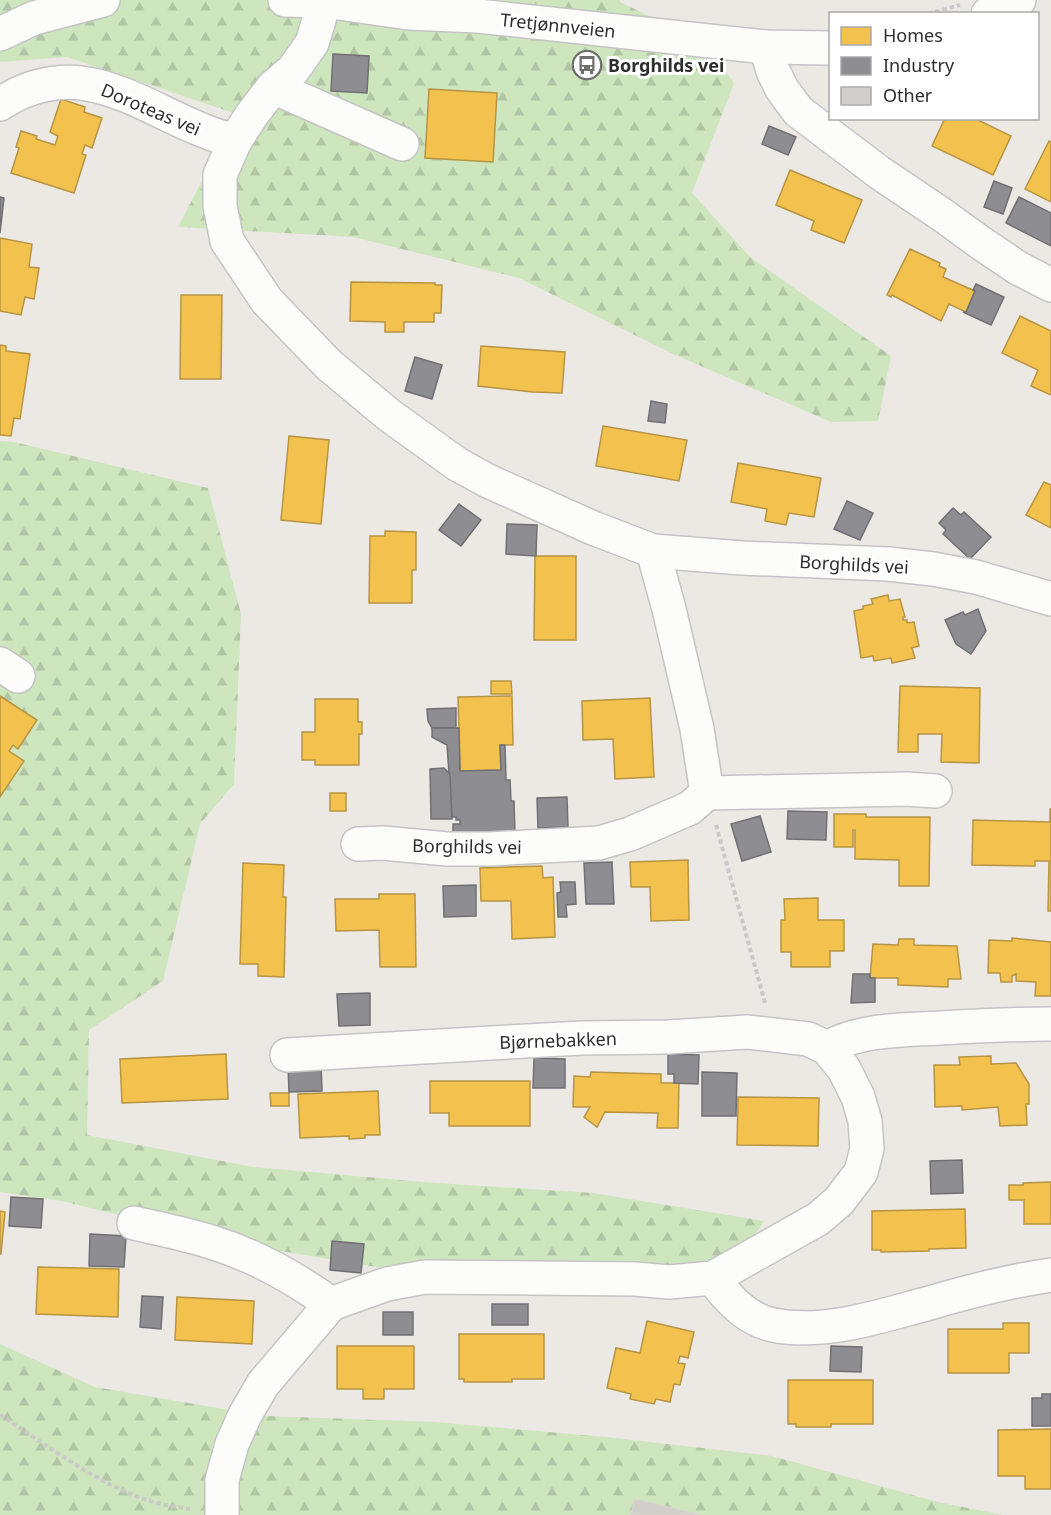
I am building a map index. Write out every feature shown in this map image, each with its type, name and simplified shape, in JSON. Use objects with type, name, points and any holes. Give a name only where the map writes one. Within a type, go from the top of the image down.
[{"type":"street","points":[[0,34],[34,18],[103,0]]},
{"type":"street","name":"Tretjønnveien","points":[[285,0],[325,1],[408,13],[478,16],[766,47],[829,48]]},
{"type":"street","points":[[977,8],[1019,0]]},
{"type":"street","name":"Borghilds vei","points":[[325,1],[312,43],[293,70],[273,87],[235,141],[220,175],[220,206],[227,241],[267,300],[328,365],[389,415],[456,464],[488,481],[593,528],[653,552],[888,564],[976,577],[1051,599]]},
{"type":"street","points":[[766,47],[772,71],[798,111],[880,173],[981,243],[1018,268],[1051,285]]},
{"type":"street","name":"Doroteas vei","points":[[0,104],[30,88],[51,83],[86,82],[139,100],[188,126],[235,141]]},
{"type":"street","points":[[273,87],[402,144]]},
{"type":"street","points":[[653,552],[697,729],[707,793],[907,789],[935,791]]},
{"type":"street","name":"Borghilds vei","points":[[358,844],[383,843],[447,849],[489,849],[599,843],[630,834],[690,808],[707,793]]},
{"type":"street","points":[[221,1513],[222,1480],[232,1444],[245,1415],[263,1383],[331,1304],[387,1284],[425,1277],[634,1279],[669,1282],[713,1278],[818,1220],[839,1202],[861,1172],[867,1149],[865,1121],[858,1097],[849,1079],[827,1048],[840,1040],[879,1033],[1013,1024],[1051,1024]]},
{"type":"street","name":"Bjørnebakken","points":[[287,1055],[582,1038],[668,1037],[747,1032],[808,1039],[827,1048]]},
{"type":"street","points":[[134,1223],[212,1242],[243,1253],[291,1277],[331,1304]]},
{"type":"street","points":[[713,1278],[722,1291],[746,1313],[771,1325],[805,1329],[886,1316],[1013,1280],[1051,1275]]},
{"type":"path","points":[[944,12],[977,8]]},
{"type":"path","points":[[707,793],[770,1021],[777,1035]]},
{"type":"path","points":[[0,1415],[88,1471],[125,1491],[154,1502],[221,1513]]},
{"type":"green space","points":[[0,0],[620,0],[707,44],[734,83],[692,193],[750,257],[891,356],[878,421],[831,422],[673,354],[519,278],[353,237],[178,227],[237,114],[67,57],[0,62]]},
{"type":"green space","points":[[0,441],[14,442],[208,488],[241,614],[234,784],[200,824],[163,981],[89,1030],[87,1135],[253,1167],[423,1182],[593,1193],[764,1221],[738,1261],[568,1285],[394,1270],[228,1242],[62,1201],[0,1192]]},
{"type":"green space","points":[[0,1344],[95,1387],[265,1416],[435,1422],[606,1437],[772,1456],[938,1502],[1003,1515],[0,1515]]},
{"type":"building: Homes","points":[[429,89],[497,93],[493,162],[425,158]]},
{"type":"building: Homes","points":[[61,99],[85,107],[84,112],[102,118],[92,148],[85,145],[82,154],[86,155],[74,193],[11,173],[19,148],[16,147],[21,131],[55,145],[58,136],[50,132]]},
{"type":"building: Homes","points":[[944,120],[978,120],[1011,136],[993,175],[932,146]]},
{"type":"building: Homes","points":[[1049,141],[1051,142],[1051,202],[1025,189]]},
{"type":"building: Homes","points":[[790,170],[862,200],[844,243],[811,230],[814,221],[776,205]]},
{"type":"building: Homes","points":[[0,238],[32,244],[29,267],[39,268],[34,299],[25,297],[21,315],[0,311]]},
{"type":"building: Homes","points":[[910,249],[940,263],[939,266],[946,269],[943,277],[975,291],[966,312],[949,304],[941,321],[892,295],[891,297],[887,295]]},
{"type":"building: Homes","points":[[351,282],[442,285],[441,313],[434,313],[434,322],[404,322],[404,332],[385,332],[385,322],[350,321]]},
{"type":"building: Homes","points":[[181,295],[222,295],[221,379],[180,379]]},
{"type":"building: Homes","points":[[1020,316],[1051,331],[1051,395],[1031,386],[1038,370],[1002,353]]},
{"type":"building: Homes","points":[[0,345],[6,346],[6,351],[30,354],[20,419],[14,418],[11,436],[0,435]]},
{"type":"building: Homes","points":[[481,346],[565,352],[562,393],[478,386]]},
{"type":"building: Homes","points":[[603,426],[687,440],[679,481],[596,466]]},
{"type":"building: Homes","points":[[289,436],[329,440],[321,524],[281,520]]},
{"type":"building: Homes","points":[[738,463],[821,478],[814,517],[789,513],[786,525],[765,521],[767,509],[731,502]]},
{"type":"building: Homes","points":[[1044,482],[1051,485],[1051,528],[1026,515]]},
{"type":"building: Homes","points":[[385,531],[416,532],[416,570],[412,570],[412,603],[369,603],[370,536],[385,536]]},
{"type":"building: Homes","points":[[535,556],[576,556],[576,640],[534,640]]},
{"type":"building: Homes","points":[[888,595],[889,601],[900,599],[905,617],[903,620],[907,620],[907,623],[914,622],[919,646],[912,648],[915,658],[892,663],[891,658],[874,661],[873,656],[861,658],[854,611],[873,604],[871,599]]},
{"type":"building: Homes","points":[[491,681],[511,681],[512,694],[491,694]]},
{"type":"building: Homes","points":[[900,686],[980,688],[979,763],[941,762],[942,734],[918,734],[918,752],[898,752]]},
{"type":"building: Homes","points":[[0,696],[37,720],[18,749],[13,745],[9,751],[24,761],[0,797]]},
{"type":"building: Homes","points":[[512,696],[513,745],[500,745],[501,770],[460,771],[458,697]]},
{"type":"building: Homes","points":[[650,698],[654,777],[615,779],[613,739],[583,740],[582,701]]},
{"type":"building: Homes","points":[[315,699],[358,699],[358,722],[362,722],[362,734],[359,734],[359,765],[315,765],[315,760],[302,760],[302,732],[315,732]]},
{"type":"building: Homes","points":[[330,793],[346,793],[346,811],[330,811]]},
{"type":"building: Homes","points":[[1050,809],[1051,911],[1048,911],[1049,861],[1035,861],[1035,866],[972,865],[973,820],[1050,822]]},
{"type":"building: Homes","points":[[834,814],[866,814],[866,817],[930,817],[929,886],[899,886],[899,860],[855,859],[855,830],[853,830],[853,847],[834,847]]},
{"type":"building: Homes","points":[[688,860],[689,920],[651,921],[650,887],[631,887],[630,862]]},
{"type":"building: Homes","points":[[243,863],[284,865],[283,897],[286,897],[284,977],[258,976],[258,964],[240,964]]},
{"type":"building: Homes","points":[[542,866],[543,878],[553,877],[555,937],[512,939],[511,901],[481,901],[480,868]]},
{"type":"building: Homes","points":[[379,894],[415,894],[416,967],[380,967],[379,930],[336,931],[335,899],[379,899]]},
{"type":"building: Homes","points":[[818,898],[818,920],[844,920],[844,951],[830,951],[830,967],[791,967],[791,952],[781,952],[781,920],[785,920],[784,899]]},
{"type":"building: Homes","points":[[1012,938],[1051,942],[1051,996],[1035,996],[1036,982],[1016,981],[1016,974],[1012,976],[1012,982],[1001,982],[1000,973],[988,973],[989,940],[1012,941]]},
{"type":"building: Homes","points":[[899,939],[914,939],[914,945],[957,946],[961,979],[948,979],[948,987],[898,985],[898,978],[870,978],[873,944],[898,945]]},
{"type":"building: Homes","points":[[226,1054],[228,1099],[122,1103],[120,1059]]},
{"type":"building: Homes","points":[[991,1056],[991,1064],[1016,1063],[1029,1084],[1029,1104],[1026,1104],[1027,1125],[1000,1126],[998,1107],[962,1110],[962,1106],[935,1107],[934,1065],[960,1065],[959,1057]]},
{"type":"building: Homes","points":[[591,1072],[661,1074],[661,1083],[679,1083],[678,1128],[657,1128],[658,1113],[605,1112],[597,1127],[584,1117],[590,1107],[573,1107],[574,1076],[590,1077]]},
{"type":"building: Homes","points":[[430,1081],[530,1081],[530,1126],[449,1126],[449,1113],[430,1113]]},
{"type":"building: Homes","points":[[378,1091],[380,1135],[365,1135],[365,1138],[349,1139],[349,1136],[300,1138],[298,1094]]},
{"type":"building: Homes","points":[[270,1093],[289,1093],[289,1106],[271,1106]]},
{"type":"building: Homes","points":[[738,1097],[819,1098],[818,1146],[737,1145]]},
{"type":"building: Homes","points":[[1051,1182],[1051,1224],[1024,1224],[1024,1200],[1009,1200],[1009,1185]]},
{"type":"building: Homes","points":[[965,1209],[966,1248],[929,1249],[929,1251],[881,1252],[881,1250],[872,1250],[872,1211]]},
{"type":"building: Homes","points":[[0,1211],[5,1212],[1,1254],[0,1254]]},
{"type":"building: Homes","points":[[38,1267],[119,1269],[118,1317],[36,1314]]},
{"type":"building: Homes","points":[[177,1297],[254,1301],[252,1344],[175,1340]]},
{"type":"building: Homes","points":[[647,1321],[694,1332],[688,1358],[680,1356],[678,1363],[685,1364],[680,1385],[674,1384],[670,1402],[656,1399],[654,1404],[630,1399],[631,1394],[607,1388],[616,1348],[640,1353]]},
{"type":"building: Homes","points":[[1003,1323],[1029,1323],[1029,1353],[1009,1353],[1009,1373],[948,1373],[948,1329],[1003,1329]]},
{"type":"building: Homes","points":[[459,1334],[544,1334],[544,1379],[464,1382],[464,1379],[459,1379]]},
{"type":"building: Homes","points":[[337,1346],[414,1346],[414,1389],[384,1389],[384,1399],[363,1399],[363,1389],[337,1389]]},
{"type":"building: Homes","points":[[788,1380],[873,1380],[873,1424],[796,1427],[796,1424],[788,1424]]},
{"type":"building: Homes","points":[[1051,1429],[1051,1489],[1025,1489],[1025,1476],[998,1476],[998,1430]]},
{"type":"building: Industry","points":[[333,54],[369,56],[367,93],[331,91]]},
{"type":"building: Industry","points":[[769,126],[796,137],[788,155],[762,144]]},
{"type":"building: Industry","points":[[994,181],[1012,188],[1003,214],[984,207]]},
{"type":"building: Industry","points":[[0,197],[4,198],[0,233]]},
{"type":"building: Industry","points":[[1019,197],[1051,213],[1051,246],[1006,223]]},
{"type":"building: Industry","points":[[976,284],[1004,297],[991,325],[963,312],[966,312]]},
{"type":"building: Industry","points":[[415,357],[442,365],[432,399],[405,391]]},
{"type":"building: Industry","points":[[651,401],[667,404],[665,423],[648,421]]},
{"type":"building: Industry","points":[[847,501],[873,513],[860,540],[834,529]]},
{"type":"building: Industry","points":[[459,504],[481,520],[461,546],[439,530]]},
{"type":"building: Industry","points":[[953,508],[961,515],[964,512],[991,537],[970,559],[943,534],[946,530],[939,523]]},
{"type":"building: Industry","points":[[507,524],[537,525],[536,556],[506,554]]},
{"type":"building: Industry","points":[[978,609],[986,631],[971,654],[956,644],[945,620],[963,612],[965,615]]},
{"type":"building: Industry","points":[[456,708],[456,728],[432,728],[428,721],[427,709]]},
{"type":"building: Industry","points":[[432,728],[459,728],[460,771],[501,770],[500,745],[505,745],[506,780],[510,780],[511,801],[514,801],[515,835],[453,836],[453,824],[460,824],[460,820],[452,817],[447,745],[432,737]]},
{"type":"building: Industry","points":[[444,768],[450,774],[452,819],[431,819],[430,769]]},
{"type":"building: Industry","points":[[567,797],[568,827],[538,828],[537,798]]},
{"type":"building: Industry","points":[[788,811],[827,812],[826,840],[787,839]]},
{"type":"building: Industry","points":[[760,816],[771,852],[742,861],[731,824]]},
{"type":"building: Industry","points":[[612,862],[614,904],[586,904],[584,863]]},
{"type":"building: Industry","points":[[560,882],[575,882],[576,904],[566,905],[567,917],[558,917],[557,893],[561,892]]},
{"type":"building: Industry","points":[[476,885],[476,916],[444,917],[443,886]]},
{"type":"building: Industry","points":[[853,974],[870,974],[870,978],[875,978],[875,1002],[851,1003]]},
{"type":"building: Industry","points":[[370,993],[370,1025],[339,1026],[337,994]]},
{"type":"building: Industry","points":[[668,1054],[699,1055],[698,1084],[674,1083],[674,1074],[668,1074]]},
{"type":"building: Industry","points":[[534,1058],[565,1059],[565,1088],[533,1088]]},
{"type":"building: Industry","points":[[321,1064],[322,1091],[289,1092],[288,1066]]},
{"type":"building: Industry","points":[[702,1072],[737,1073],[736,1116],[702,1116]]},
{"type":"building: Industry","points":[[962,1160],[963,1193],[931,1194],[930,1161]]},
{"type":"building: Industry","points":[[11,1197],[43,1199],[41,1228],[9,1226]]},
{"type":"building: Industry","points":[[90,1234],[126,1236],[124,1267],[89,1266]]},
{"type":"building: Industry","points":[[332,1241],[364,1244],[361,1273],[330,1270]]},
{"type":"building: Industry","points":[[142,1296],[163,1297],[161,1329],[140,1327]]},
{"type":"building: Industry","points":[[492,1304],[528,1304],[528,1325],[492,1325]]},
{"type":"building: Industry","points":[[383,1312],[413,1312],[413,1335],[383,1335]]},
{"type":"building: Industry","points":[[831,1346],[862,1347],[861,1372],[830,1371]]},
{"type":"building: Industry","points":[[1042,1394],[1051,1394],[1051,1426],[1032,1426],[1032,1398],[1042,1398]]},
{"type":"building: Other","points":[[635,1499],[700,1515],[631,1515]]},
{"type":"place","name":"Borghilds vei","points":[[587,65]]}]
